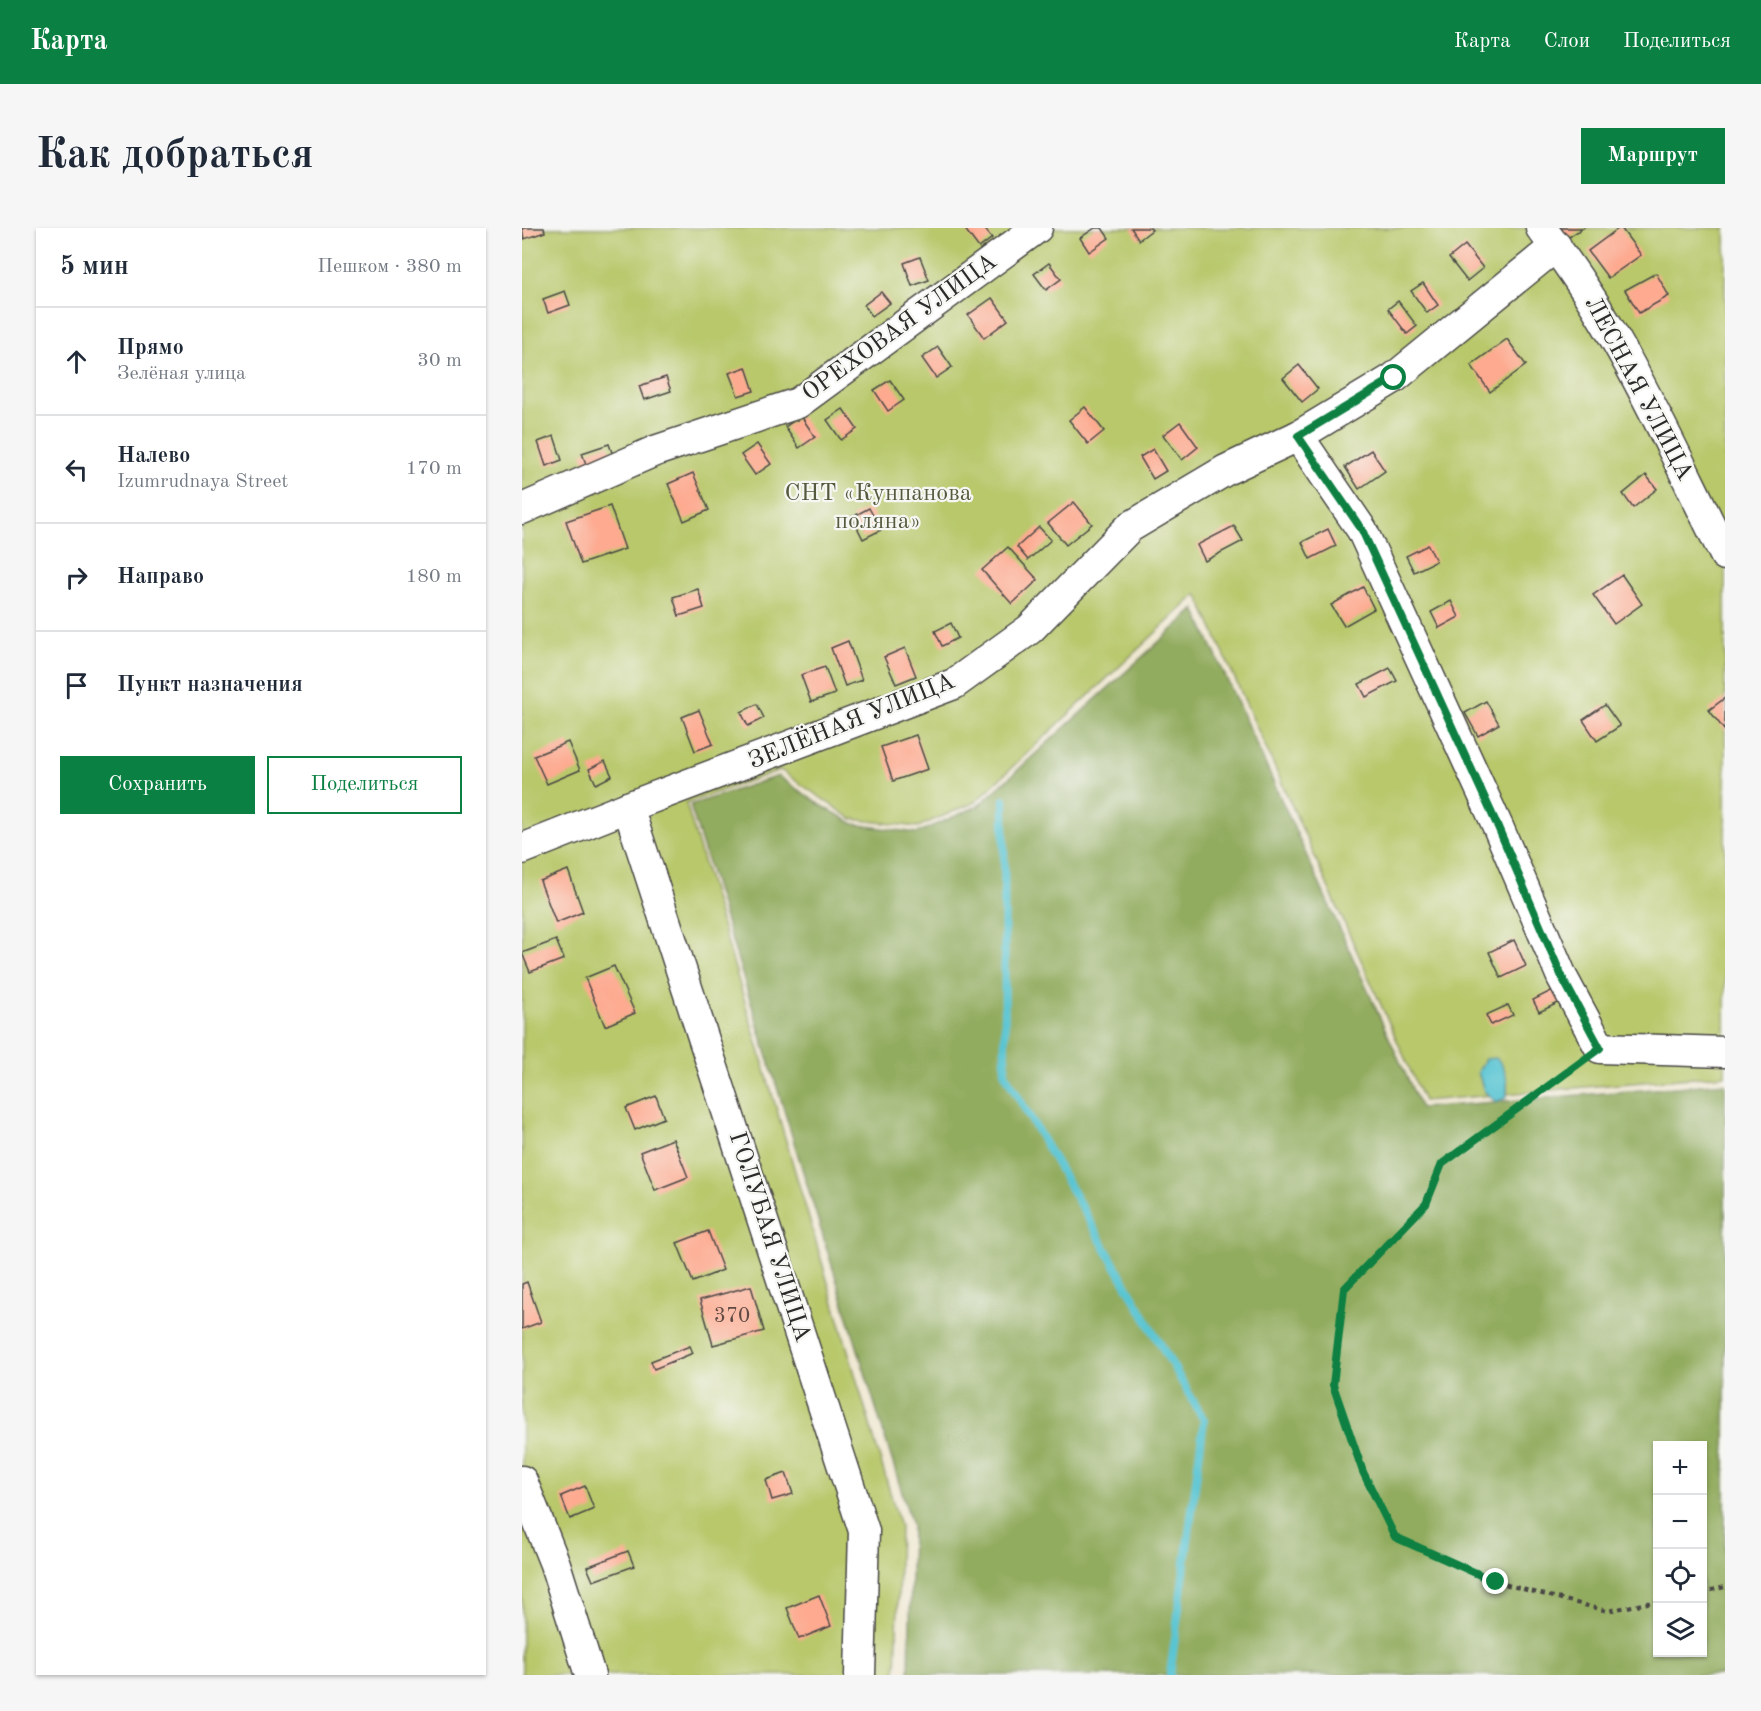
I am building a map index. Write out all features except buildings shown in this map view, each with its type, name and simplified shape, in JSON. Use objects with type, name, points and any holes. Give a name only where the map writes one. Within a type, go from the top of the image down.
[{"type":"street","name":"ОРЕХОВАЯ УЛИЦА","points":[[522,509],[655,451],[798,403],[1037,228]]},
{"type":"street","name":"ЗЕЛЁНАЯ УЛИЦА","points":[[522,849],[954,684],[1030,629],[1130,527],[1226,470],[1298,436],[1394,378],[1549,237]]},
{"type":"street","name":"ЛЕСНАЯ УЛИЦА","points":[[1549,237],[1619,345],[1725,555]]},
{"type":"street","points":[[1298,436],[1362,530],[1498,827],[1562,977],[1600,1048],[1725,1052]]},
{"type":"street","name":"ГОЛУБАЯ УЛИЦА","points":[[628,807],[864,1531],[860,1675]]},
{"type":"street","points":[[522,1481],[555,1564],[590,1675]]},
{"type":"path","points":[[1600,1048],[1442,1164],[1426,1204],[1344,1289],[1333,1385],[1363,1472],[1395,1537],[1496,1582],[1607,1611],[1653,1602]]},
{"type":"path","points":[[1707,1591],[1725,1587]]},
{"type":"green space","name":"СНТ «Кунпанова поляна»","points":[[522,228],[1725,228],[1725,1075],[1424,1101],[1197,594],[975,802],[918,827],[852,819],[780,770],[686,803],[900,1526],[896,1675],[522,1675]]},
{"type":"green space","points":[[1195,609],[1421,1108],[1725,1083],[1725,1675],[909,1675],[912,1525],[690,805],[778,776],[854,824],[917,833],[978,806]]},
{"type":"water","points":[[1496,1058],[1505,1071],[1507,1088],[1506,1098],[1496,1102],[1484,1091],[1478,1072],[1485,1059]]},
{"type":"waterway","points":[[1004,800],[1005,1074],[1204,1420],[1170,1675]]},
{"type":"route","points":[[1394,378],[1298,436],[1362,530],[1498,827],[1562,977],[1600,1048],[1442,1164],[1426,1204],[1344,1289],[1333,1385],[1363,1472],[1395,1537],[1496,1582]]}]
